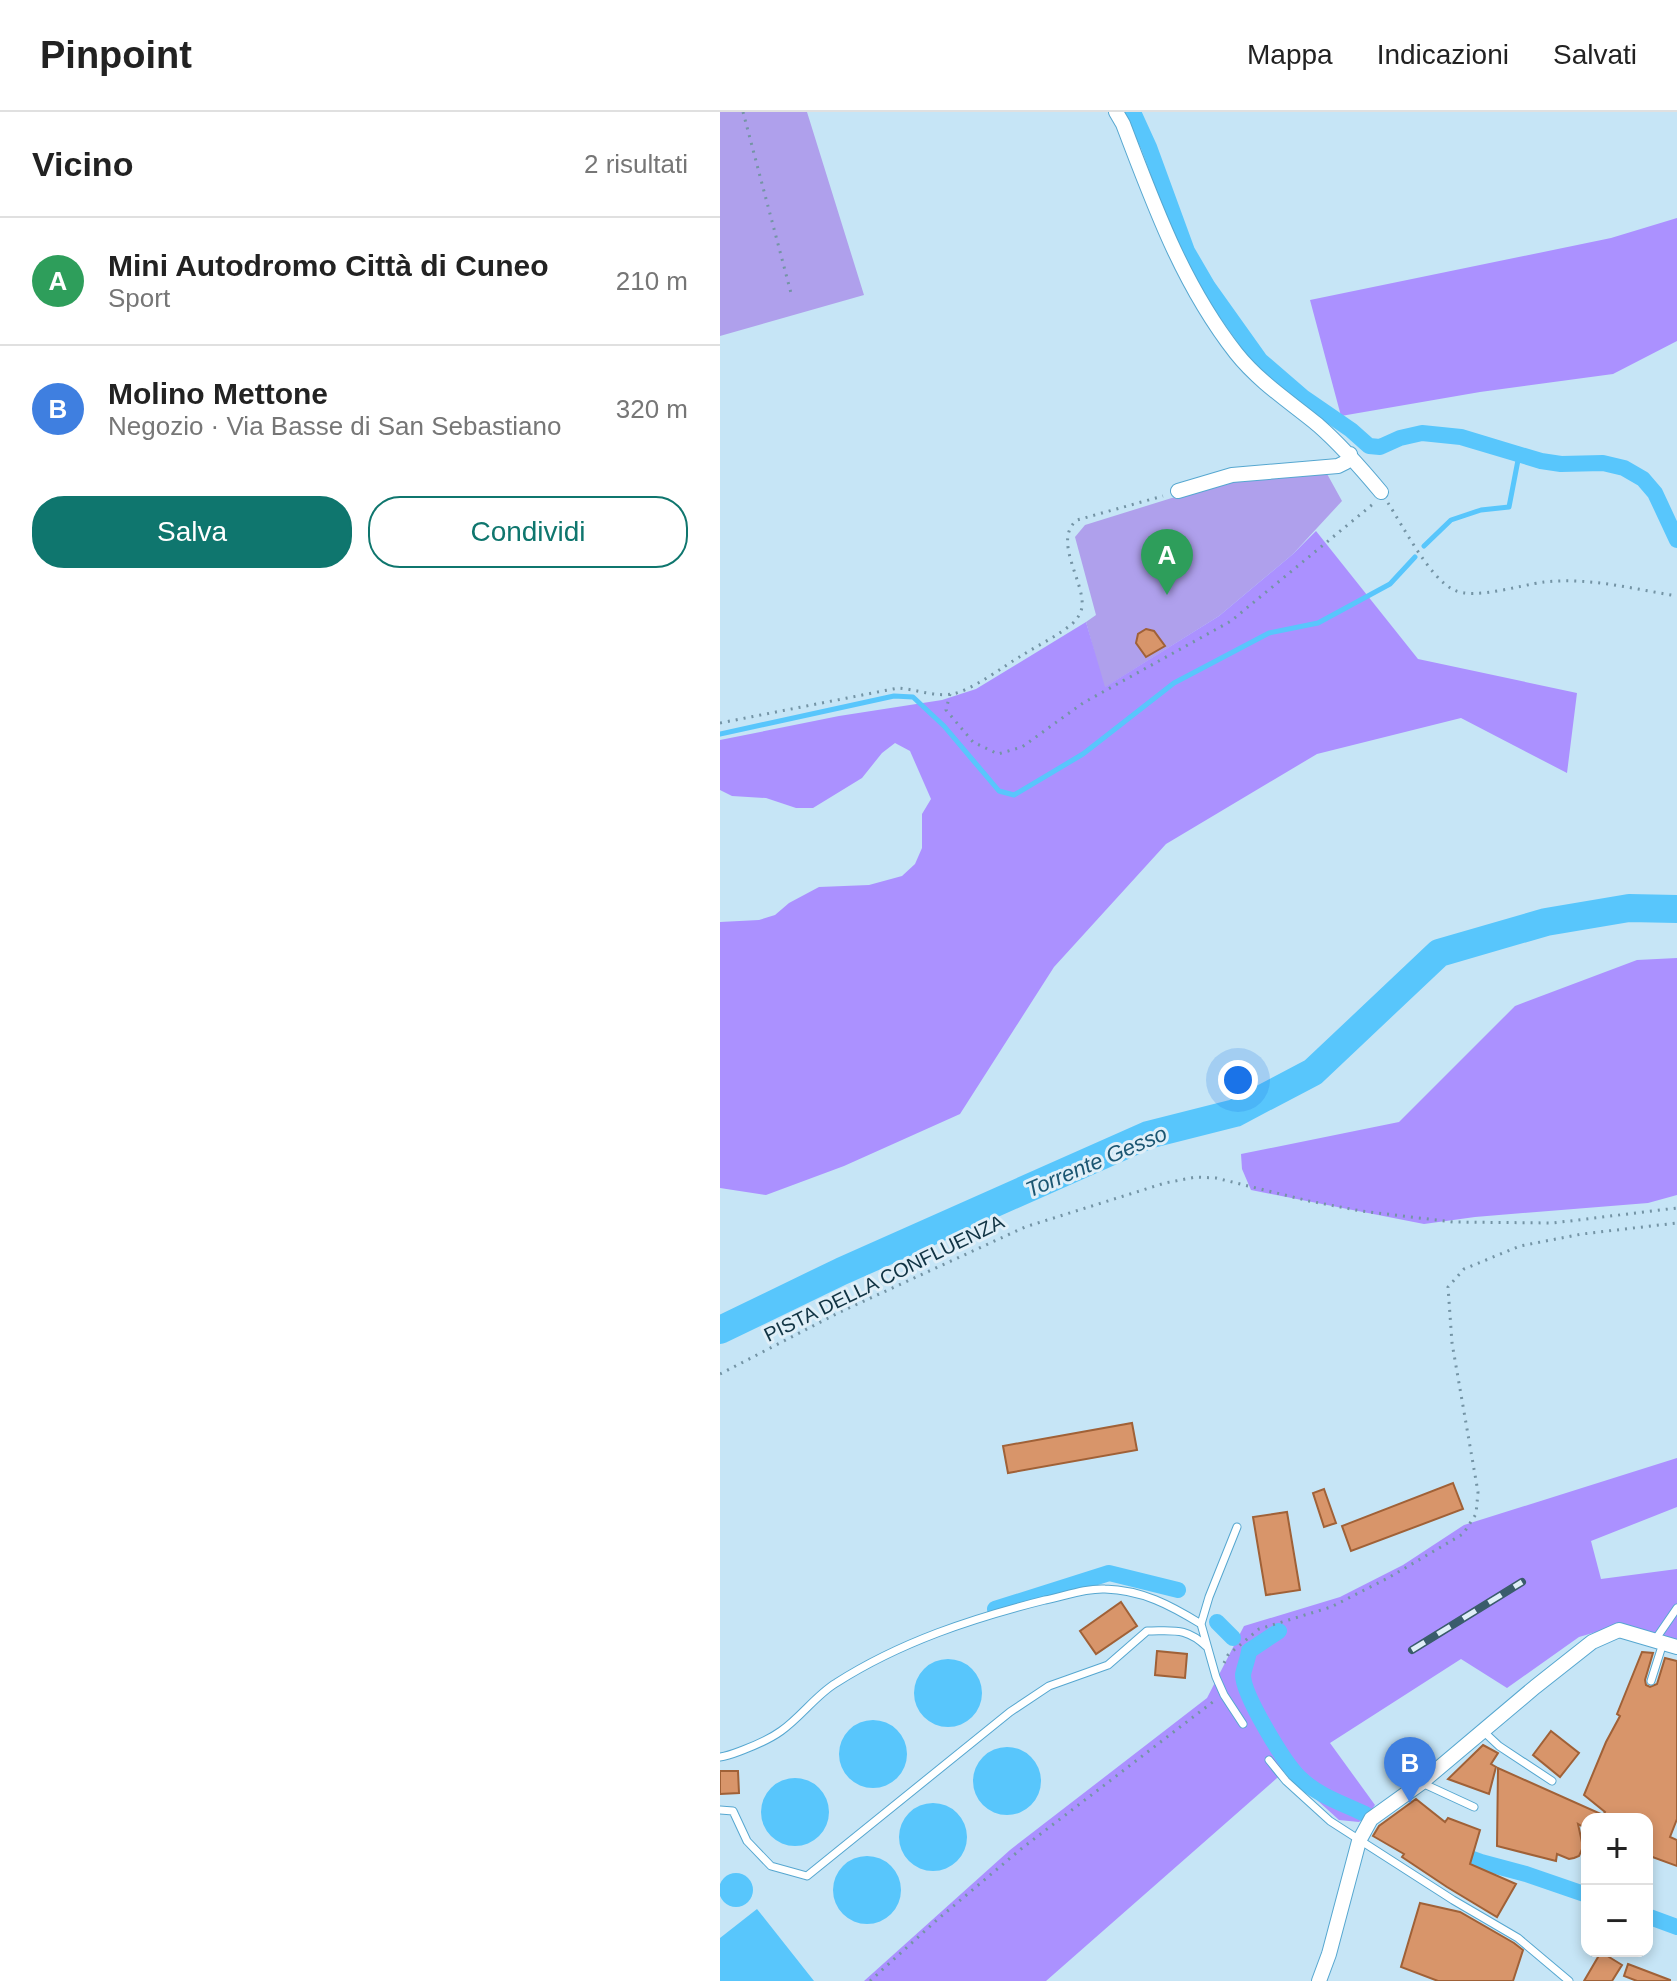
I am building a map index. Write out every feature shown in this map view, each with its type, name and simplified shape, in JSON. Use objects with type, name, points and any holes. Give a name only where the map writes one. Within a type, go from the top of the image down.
[{"type":"street","points":[[1116,112],[1169,240],[1199,299],[1229,343],[1260,378],[1350,454],[1381,492]]},
{"type":"street","points":[[1178,491],[1232,475],[1338,466],[1346,462],[1350,454]]},
{"type":"street","points":[[1319,1981],[1359,1841],[1371,1819],[1421,1783],[1592,1642],[1619,1630],[1665,1643]]},
{"type":"lane","points":[[1237,1527],[1201,1624],[1216,1677],[1243,1724]]},
{"type":"lane","points":[[720,1757],[754,1746],[780,1732],[834,1684],[895,1651],[942,1630],[1028,1605],[1082,1591],[1103,1589],[1141,1593],[1201,1624]]},
{"type":"lane","points":[[1651,1681],[1677,1608]]},
{"type":"lane","points":[[720,1810],[733,1811],[747,1841],[771,1866],[807,1876],[1010,1712],[1049,1686],[1108,1665],[1147,1631],[1179,1631],[1194,1635],[1207,1647]]},
{"type":"lane","points":[[1483,1731],[1499,1746],[1552,1781]]},
{"type":"lane","points":[[1269,1760],[1286,1781],[1330,1821],[1518,1938],[1569,1981]]},
{"type":"lane","points":[[1421,1783],[1474,1807]]},
{"type":"path","points":[[743,112],[791,293]]},
{"type":"path","points":[[720,723],[898,688],[950,694],[970,687],[1060,632],[1079,616],[1081,595],[1068,541],[1071,525],[1077,520],[1178,491]]},
{"type":"path","points":[[950,694],[946,710],[973,742],[998,754],[1022,747],[1083,703],[1231,621],[1383,496],[1435,576],[1452,590],[1466,594],[1546,582],[1587,582],[1677,596]]},
{"type":"path","name":"PISTA DELLA CONFLUENZA","points":[[720,1374],[838,1313],[1025,1227],[1165,1183],[1196,1177],[1216,1178],[1361,1211],[1453,1222],[1553,1223],[1677,1208]]},
{"type":"path","points":[[1216,1677],[1228,1655],[1259,1629],[1331,1607],[1388,1578],[1463,1534],[1476,1514],[1478,1492],[1452,1343],[1448,1287],[1464,1269],[1520,1246],[1582,1234],[1677,1223]]},
{"type":"path","points":[[870,1981],[1021,1849],[1224,1695]]},
{"type":"shaded area","points":[[720,112],[807,112],[864,295],[720,336]]},
{"type":"shaded area","points":[[1677,218],[1677,341],[1613,374],[1480,392],[1341,416],[1310,300],[1611,238]]},
{"type":"shaded area","points":[[1326,472],[1342,501],[1293,554],[1219,616],[1104,688],[1086,622],[1096,615],[1075,537],[1085,525],[1236,478]]},
{"type":"shaded area","points":[[1316,531],[1418,659],[1577,693],[1567,773],[1461,718],[1317,754],[1166,844],[1054,967],[960,1114],[844,1166],[766,1195],[720,1188],[720,922],[759,920],[775,915],[789,903],[819,887],[869,885],[902,876],[915,864],[922,848],[922,814],[931,799],[910,751],[895,743],[882,753],[862,778],[813,808],[796,808],[766,798],[732,796],[720,790],[720,740],[839,716],[942,700],[976,689],[1086,622],[1105,687],[1219,616]]},
{"type":"shaded area","points":[[1677,958],[1677,1195],[1648,1203],[1424,1224],[1251,1190],[1242,1169],[1241,1154],[1399,1122],[1515,1006],[1637,960]]},
{"type":"shaded area","points":[[1677,1458],[1677,1507],[1591,1541],[1601,1579],[1677,1569],[1677,1641],[1620,1625],[1579,1637],[1507,1688],[1461,1659],[1330,1743],[1375,1805],[1367,1816],[1359,1822],[1339,1820],[1285,1771],[1046,1981],[864,1981],[1010,1850],[1207,1698],[1244,1626],[1340,1597],[1403,1565],[1464,1525]]},
{"type":"water","points":[[948,1659],[972,1669],[982,1693],[972,1717],[948,1727],[924,1717],[914,1693],[924,1669]]},
{"type":"water","points":[[873,1720],[897,1730],[907,1754],[897,1778],[873,1788],[849,1778],[839,1754],[849,1730]]},
{"type":"water","points":[[1007,1747],[1031,1757],[1041,1781],[1031,1805],[1007,1815],[983,1805],[973,1781],[983,1757]]},
{"type":"water","points":[[795,1778],[819,1788],[829,1812],[819,1836],[795,1846],[771,1836],[761,1812],[771,1788]]},
{"type":"water","points":[[933,1803],[957,1813],[967,1837],[957,1861],[933,1871],[909,1861],[899,1837],[909,1813]]},
{"type":"water","points":[[867,1856],[891,1866],[901,1890],[891,1914],[867,1924],[843,1914],[833,1890],[843,1866]]},
{"type":"water","points":[[736,1873],[748,1878],[753,1890],[748,1902],[736,1907],[724,1902],[719,1890],[724,1878]]},
{"type":"water","points":[[757,1909],[814,1981],[720,1981],[720,1938]]},
{"type":"building","points":[[1146,629],[1154,631],[1165,646],[1146,657],[1136,643],[1138,634]]},
{"type":"building","points":[[1132,1423],[1137,1450],[1008,1473],[1003,1446]]},
{"type":"building","points":[[1453,1483],[1463,1509],[1351,1551],[1342,1526]]},
{"type":"building","points":[[1324,1489],[1336,1523],[1324,1527],[1313,1493]]},
{"type":"building","points":[[1287,1512],[1300,1590],[1266,1595],[1253,1517]]},
{"type":"building","points":[[1121,1602],[1137,1626],[1096,1654],[1080,1631]]},
{"type":"building","points":[[1157,1651],[1187,1654],[1185,1678],[1155,1675]]},
{"type":"building","points":[[1642,1652],[1653,1653],[1645,1680],[1650,1687],[1657,1684],[1665,1658],[1677,1661],[1677,1819],[1670,1837],[1677,1840],[1677,1866],[1653,1857],[1653,1813],[1604,1813],[1584,1795],[1620,1716],[1617,1714]]},
{"type":"building","points":[[1551,1731],[1579,1753],[1560,1777],[1533,1755]]},
{"type":"building","points":[[1483,1745],[1498,1753],[1491,1764],[1496,1767],[1489,1794],[1448,1779]]},
{"type":"building","points":[[1498,1768],[1599,1813],[1581,1813],[1581,1826],[1578,1824],[1581,1838],[1579,1856],[1569,1859],[1557,1854],[1556,1861],[1497,1846]]},
{"type":"building","points":[[720,1771],[738,1771],[739,1793],[720,1794]]},
{"type":"building","points":[[1416,1799],[1445,1822],[1448,1818],[1480,1830],[1470,1864],[1516,1884],[1497,1917],[1373,1836],[1379,1826]]},
{"type":"building","points":[[1420,1903],[1460,1912],[1523,1950],[1513,1981],[1438,1981],[1401,1967]]},
{"type":"building","points":[[1598,1957],[1609,1957],[1622,1965],[1612,1981],[1584,1981]]},
{"type":"building","points":[[1628,1964],[1670,1981],[1637,1981],[1624,1976]]},
{"type":"waterway","points":[[1133,112],[1187,251],[1208,287],[1260,360],[1303,397],[1369,446],[1380,447],[1422,433],[1461,437],[1541,461],[1603,463],[1624,468],[1643,479],[1655,493],[1677,540]]},
{"type":"waterway","points":[[1424,546],[1451,520],[1481,510],[1509,507],[1519,455]]},
{"type":"waterway","points":[[720,734],[894,696],[913,697],[944,726],[999,791],[1014,795],[1083,754],[1174,683],[1269,633],[1318,623],[1390,584],[1415,557]]},
{"type":"waterway","name":"Torrente Gesso","points":[[720,1330],[842,1271],[1148,1135],[1235,1113],[1313,1072],[1439,953],[1546,922],[1629,908],[1677,909]]},
{"type":"waterway","points":[[995,1609],[1109,1573],[1178,1590]]},
{"type":"waterway","points":[[1217,1622],[1233,1638]]},
{"type":"waterway","points":[[1279,1631],[1249,1651],[1243,1675],[1257,1713],[1275,1745],[1300,1778],[1322,1794],[1365,1814]]},
{"type":"waterway","points":[[1451,1851],[1581,1893]]},
{"type":"waterway","points":[[1653,1918],[1677,1927]]},
{"type":"railway","points":[[1412,1650],[1522,1582]]},
{"type":"place","name":"Mini Autodromo Città di Cuneo","points":[[1167,595]]},
{"type":"place","name":"Molino Mettone","points":[[1410,1803]]}]
